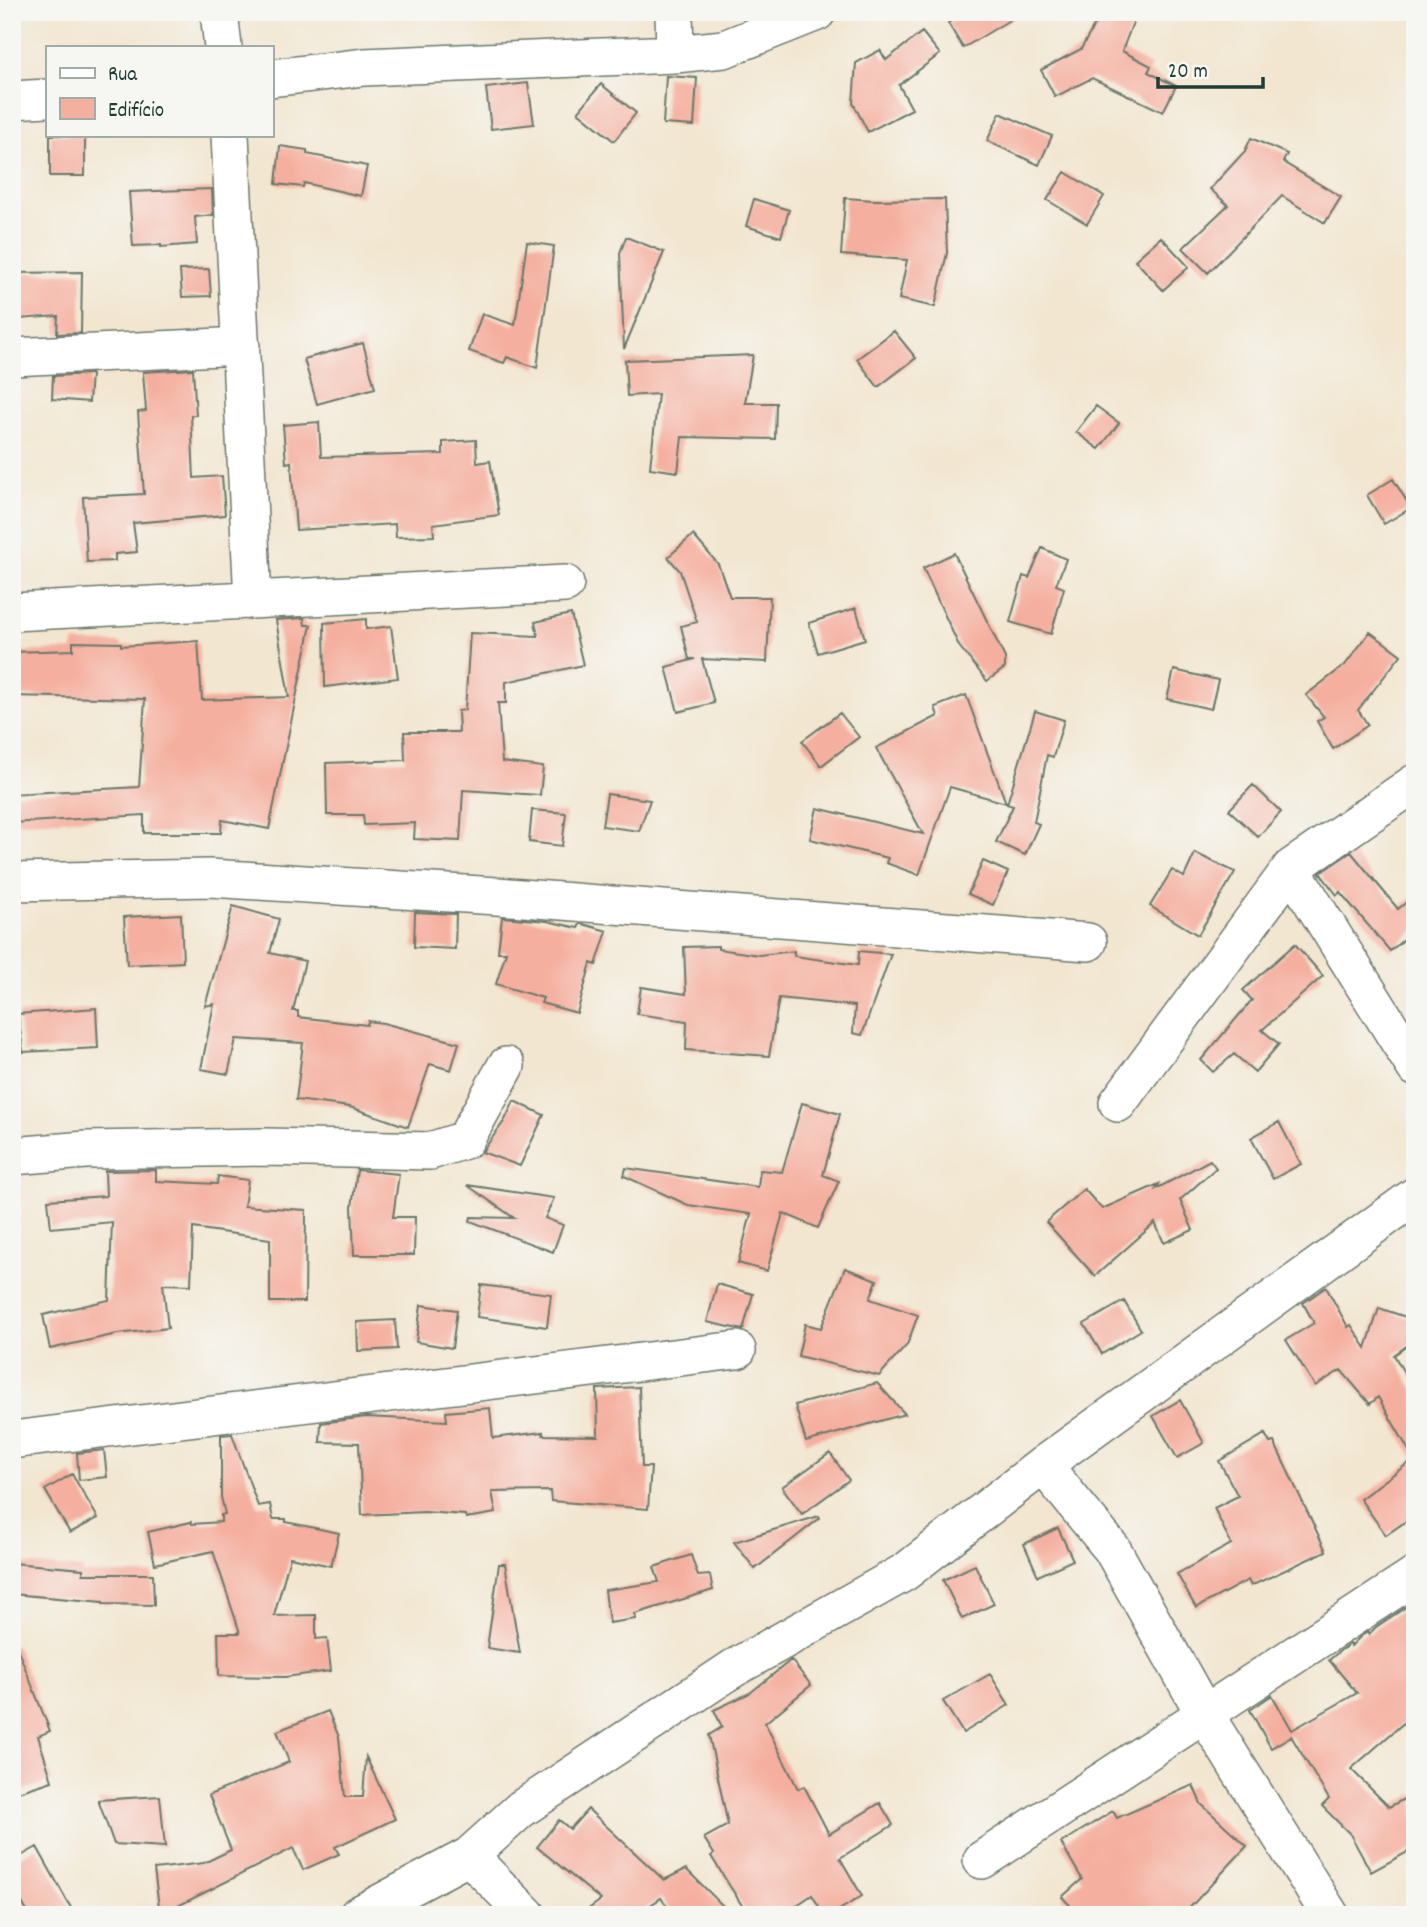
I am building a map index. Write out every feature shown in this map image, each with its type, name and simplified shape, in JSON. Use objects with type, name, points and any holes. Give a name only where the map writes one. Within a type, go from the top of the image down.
[{"type":"street","points":[[219,12],[223,46]]},
{"type":"street","points":[[674,12],[675,54]]},
{"type":"street","points":[[273,78],[364,67],[724,50],[817,12]]},
{"type":"street","points":[[12,100],[46,98]]},
{"type":"street","points":[[230,136],[253,600]]},
{"type":"street","points":[[12,356],[241,346]]},
{"type":"street","points":[[12,612],[565,584]]},
{"type":"street","points":[[1118,1102],[1291,869],[1415,783]]},
{"type":"street","points":[[1291,869],[1415,1067]]},
{"type":"street","points":[[12,882],[209,878],[497,896],[1088,942]]},
{"type":"street","points":[[12,1156],[86,1150],[267,1147],[430,1152],[465,1140],[506,1066]]},
{"type":"street","points":[[358,1915],[469,1856],[521,1809],[733,1668],[905,1572],[1043,1465],[1415,1196]]},
{"type":"street","points":[[12,1440],[737,1350]]},
{"type":"street","points":[[1043,1465],[1112,1549],[1205,1715],[1330,1915]]},
{"type":"street","points":[[982,1860],[1415,1576]]},
{"type":"street","points":[[469,1856],[527,1915]]},
{"type":"building","points":[[966,12],[1023,12],[963,48],[948,23]]},
{"type":"building","points":[[1102,12],[1137,12],[1122,51],[1151,66],[1148,72],[1176,86],[1163,112],[1092,78],[1055,97],[1041,70],[1081,49]]},
{"type":"building","points":[[922,32],[940,54],[899,85],[912,109],[868,132],[853,103],[856,63],[880,50],[886,60]]},
{"type":"building","points":[[666,76],[697,78],[694,126],[663,124]]},
{"type":"building","points":[[528,83],[534,124],[491,129],[486,88]]},
{"type":"building","points":[[601,84],[636,113],[614,141],[578,112]]},
{"type":"building","points":[[1000,113],[1052,136],[1039,165],[987,141]]},
{"type":"building","points":[[50,136],[85,136],[85,176],[50,176]]},
{"type":"building","points":[[1251,138],[1287,154],[1283,162],[1341,197],[1325,223],[1282,196],[1208,273],[1183,248],[1228,205],[1210,189],[1245,151]]},
{"type":"building","points":[[280,146],[307,150],[307,154],[367,166],[361,196],[304,183],[303,187],[276,184]]},
{"type":"building","points":[[1065,172],[1104,196],[1087,224],[1047,200]]},
{"type":"building","points":[[212,189],[213,215],[195,217],[197,244],[133,246],[129,192]]},
{"type":"building","points":[[845,198],[945,199],[947,253],[935,307],[899,299],[907,260],[841,255]]},
{"type":"building","points":[[754,199],[789,210],[781,237],[746,226]]},
{"type":"building","points":[[626,237],[664,252],[624,349],[620,253]]},
{"type":"building","points":[[1161,237],[1189,267],[1163,290],[1135,260]]},
{"type":"building","points":[[527,242],[554,246],[537,368],[507,357],[504,363],[469,351],[482,314],[515,325]]},
{"type":"building","points":[[209,269],[211,296],[182,297],[180,270]]},
{"type":"building","points":[[82,272],[81,333],[57,334],[58,316],[19,319],[16,273]]},
{"type":"building","points":[[894,331],[916,358],[878,387],[857,359]]},
{"type":"building","points":[[363,343],[375,388],[317,404],[304,359]]},
{"type":"building","points":[[753,355],[745,403],[776,403],[775,439],[682,437],[678,472],[650,468],[658,394],[627,396],[625,360]]},
{"type":"building","points":[[193,369],[196,415],[191,415],[194,478],[222,476],[225,515],[133,523],[137,552],[115,554],[115,561],[87,562],[83,497],[144,494],[138,412],[146,411],[143,372]]},
{"type":"building","points":[[91,374],[89,402],[52,399],[53,376]]},
{"type":"building","points":[[1096,406],[1119,423],[1099,449],[1076,432]]},
{"type":"building","points":[[319,422],[321,457],[443,454],[443,442],[476,440],[477,463],[490,461],[499,515],[433,524],[434,536],[396,537],[395,524],[296,530],[291,462],[286,463],[283,425]]},
{"type":"building","points":[[1393,479],[1411,508],[1384,524],[1367,495]]},
{"type":"building","points":[[693,535],[718,564],[730,597],[770,597],[767,662],[702,659],[714,703],[678,712],[666,667],[695,659],[689,659],[681,626],[697,622],[680,571],[668,557]]},
{"type":"building","points":[[1042,548],[1066,559],[1056,585],[1064,588],[1051,634],[1010,622],[1023,576],[1029,578]]},
{"type":"building","points":[[954,553],[1005,658],[1005,668],[987,681],[959,646],[923,568]]},
{"type":"building","points":[[856,608],[865,639],[818,653],[809,623]]},
{"type":"building","points":[[571,614],[583,665],[506,682],[506,703],[498,703],[502,762],[543,767],[540,795],[463,790],[460,841],[414,839],[415,823],[364,825],[363,815],[327,815],[326,763],[405,760],[404,732],[459,732],[458,711],[465,710],[470,633],[538,636],[535,622]]},
{"type":"building","points":[[304,618],[305,625],[311,625],[269,829],[222,820],[221,833],[144,833],[144,815],[12,823],[12,794],[139,787],[145,699],[12,696],[12,652],[73,650],[73,642],[121,643],[121,646],[198,641],[202,700],[289,697],[276,620]]},
{"type":"building","points":[[366,619],[366,629],[391,626],[398,678],[325,687],[324,623]]},
{"type":"building","points":[[1370,632],[1401,655],[1358,710],[1368,725],[1333,749],[1317,721],[1324,717],[1306,695],[1345,665]]},
{"type":"building","points":[[1174,670],[1218,680],[1211,709],[1167,699]]},
{"type":"building","points":[[966,695],[1006,803],[950,787],[919,875],[886,863],[888,858],[810,839],[817,808],[923,834],[876,748],[938,716],[935,707]]},
{"type":"building","points":[[1035,711],[1064,720],[1053,757],[1047,755],[1034,822],[1039,824],[1025,855],[996,842],[1013,806],[1007,804]]},
{"type":"building","points":[[840,713],[859,737],[821,766],[802,741]]},
{"type":"building","points":[[1253,785],[1281,812],[1258,837],[1229,810]]},
{"type":"building","points":[[607,794],[650,800],[639,831],[602,826]]},
{"type":"building","points":[[532,810],[566,813],[562,846],[529,842]]},
{"type":"building","points":[[1351,852],[1398,909],[1415,895],[1415,930],[1390,951],[1340,892],[1337,895],[1320,873]]},
{"type":"building","points":[[1195,853],[1235,872],[1198,935],[1150,906],[1172,870],[1184,877]]},
{"type":"building","points":[[983,861],[1008,872],[993,905],[968,894]]},
{"type":"building","points":[[233,906],[279,919],[270,953],[305,961],[293,1011],[298,1011],[298,1017],[367,1025],[368,1021],[383,1023],[459,1043],[451,1070],[430,1064],[408,1127],[350,1107],[296,1100],[303,1043],[236,1039],[228,1074],[201,1069],[214,1004],[205,1006]]},
{"type":"building","points":[[415,912],[456,914],[455,949],[414,947]]},
{"type":"building","points":[[181,914],[183,962],[127,965],[124,917]]},
{"type":"building","points":[[502,917],[547,921],[578,928],[583,924],[607,931],[596,965],[591,963],[577,1013],[541,1003],[543,998],[496,984],[506,952],[498,952]]},
{"type":"building","points":[[1295,944],[1323,976],[1262,1030],[1279,1044],[1255,1072],[1234,1054],[1213,1072],[1201,1060],[1252,1000],[1243,990]]},
{"type":"building","points":[[718,946],[718,949],[759,955],[794,951],[794,956],[858,965],[859,951],[891,954],[862,1035],[853,1033],[855,1006],[779,998],[769,1056],[686,1050],[687,1021],[637,1014],[641,987],[686,994],[684,947]]},
{"type":"building","points":[[96,1008],[98,1048],[23,1052],[18,1014]]},
{"type":"building","points":[[514,1101],[544,1115],[520,1166],[482,1152],[505,1120]]},
{"type":"building","points":[[802,1103],[840,1114],[823,1175],[839,1181],[818,1228],[783,1213],[767,1271],[738,1263],[751,1214],[688,1205],[624,1176],[626,1168],[758,1187],[760,1170],[782,1172]]},
{"type":"building","points":[[1279,1122],[1301,1164],[1273,1179],[1251,1138]]},
{"type":"building","points":[[1210,1160],[1216,1168],[1180,1200],[1193,1230],[1164,1243],[1155,1223],[1095,1276],[1046,1222],[1084,1189],[1102,1209],[1159,1184],[1156,1189]]},
{"type":"building","points":[[156,1170],[156,1181],[217,1184],[218,1176],[248,1180],[244,1206],[306,1210],[305,1302],[270,1302],[270,1239],[193,1228],[191,1285],[163,1284],[168,1328],[117,1334],[50,1349],[43,1315],[109,1300],[112,1222],[51,1228],[48,1200],[106,1196],[105,1171]]},
{"type":"building","points":[[357,1170],[399,1174],[393,1217],[415,1217],[414,1255],[354,1255],[352,1207]]},
{"type":"building","points":[[467,1185],[554,1198],[545,1218],[563,1225],[553,1252],[470,1221],[471,1217],[514,1218]]},
{"type":"building","points":[[845,1268],[877,1280],[870,1299],[918,1315],[907,1345],[879,1376],[798,1356],[805,1324],[821,1328]]},
{"type":"building","points":[[717,1284],[753,1294],[743,1330],[707,1322]]},
{"type":"building","points":[[481,1285],[551,1294],[547,1327],[477,1317]]},
{"type":"building","points":[[1326,1287],[1348,1327],[1351,1325],[1366,1348],[1379,1308],[1415,1320],[1415,1340],[1394,1355],[1415,1392],[1415,1515],[1386,1535],[1360,1499],[1414,1459],[1378,1397],[1370,1404],[1341,1370],[1315,1386],[1286,1340],[1314,1323],[1303,1303]]},
{"type":"building","points":[[1124,1301],[1141,1330],[1102,1354],[1084,1324]]},
{"type":"building","points":[[421,1305],[457,1310],[452,1348],[416,1342]]},
{"type":"building","points":[[395,1320],[397,1349],[358,1351],[357,1322]]},
{"type":"building","points":[[877,1383],[905,1414],[806,1442],[795,1405]]},
{"type":"building","points":[[639,1387],[642,1467],[651,1467],[648,1509],[551,1501],[550,1491],[492,1492],[496,1513],[466,1518],[465,1515],[425,1512],[362,1515],[359,1443],[320,1442],[321,1423],[366,1417],[447,1421],[446,1412],[490,1408],[493,1438],[543,1432],[543,1435],[598,1436],[597,1389]]},
{"type":"building","points":[[1180,1400],[1204,1443],[1177,1458],[1153,1416]]},
{"type":"building","points":[[232,1434],[258,1506],[270,1504],[273,1519],[286,1519],[286,1522],[339,1533],[331,1566],[290,1557],[274,1616],[316,1615],[316,1639],[327,1638],[331,1671],[285,1677],[219,1676],[218,1633],[240,1633],[213,1551],[155,1564],[148,1532],[191,1522],[221,1522],[221,1515],[225,1514],[221,1497],[221,1435]]},
{"type":"building","points":[[1265,1434],[1270,1443],[1274,1442],[1326,1551],[1251,1586],[1248,1580],[1196,1608],[1177,1574],[1231,1544],[1214,1508],[1238,1496],[1219,1461]]},
{"type":"building","points":[[104,1450],[107,1477],[79,1480],[77,1453]]},
{"type":"building","points":[[830,1453],[849,1480],[802,1514],[782,1487]]},
{"type":"building","points":[[72,1474],[98,1518],[70,1533],[45,1490]]},
{"type":"building","points":[[819,1516],[820,1518],[755,1569],[734,1542]]},
{"type":"building","points":[[1058,1528],[1073,1560],[1038,1576],[1024,1544]]},
{"type":"building","points":[[691,1555],[698,1576],[710,1575],[713,1590],[635,1614],[636,1619],[609,1623],[605,1590],[659,1582],[654,1567]]},
{"type":"building","points":[[12,1563],[83,1569],[83,1574],[153,1574],[154,1605],[103,1604],[12,1594]]},
{"type":"building","points":[[499,1564],[505,1564],[520,1653],[487,1648]]},
{"type":"building","points":[[975,1565],[994,1604],[962,1619],[943,1580]]},
{"type":"building","points":[[1415,1601],[1415,1713],[1351,1769],[1389,1807],[1415,1793],[1415,1848],[1371,1872],[1350,1834],[1322,1806],[1329,1799],[1291,1736],[1271,1748],[1250,1710],[1272,1695],[1292,1730],[1357,1693],[1329,1660]]},
{"type":"building","points":[[16,1645],[50,1731],[38,1736],[52,1781],[12,1794],[12,1646]]},
{"type":"building","points":[[791,1660],[811,1685],[765,1723],[798,1789],[804,1786],[829,1834],[880,1803],[893,1825],[840,1858],[862,1896],[831,1915],[824,1915],[812,1895],[782,1915],[748,1915],[711,1856],[714,1854],[704,1838],[728,1825],[709,1735],[722,1727],[714,1710],[750,1693]]},
{"type":"building","points":[[990,1674],[1009,1705],[963,1733],[943,1701]]},
{"type":"building","points":[[328,1711],[339,1737],[345,1797],[363,1797],[366,1757],[395,1819],[335,1847],[339,1854],[303,1870],[293,1848],[160,1915],[154,1869],[204,1863],[231,1850],[209,1795],[289,1762],[277,1731]]},
{"type":"building","points":[[1193,1785],[1201,1804],[1247,1846],[1183,1915],[1079,1915],[1062,1897],[1082,1879],[1061,1843],[1113,1811],[1117,1818]]},
{"type":"building","points":[[160,1796],[165,1847],[114,1844],[98,1800]]},
{"type":"building","points":[[588,1809],[664,1880],[686,1869],[732,1915],[673,1915],[661,1898],[636,1915],[580,1915],[601,1900],[537,1847],[559,1820],[570,1829]]},
{"type":"building","points":[[37,1847],[75,1915],[29,1915],[12,1885],[12,1861]]}]
